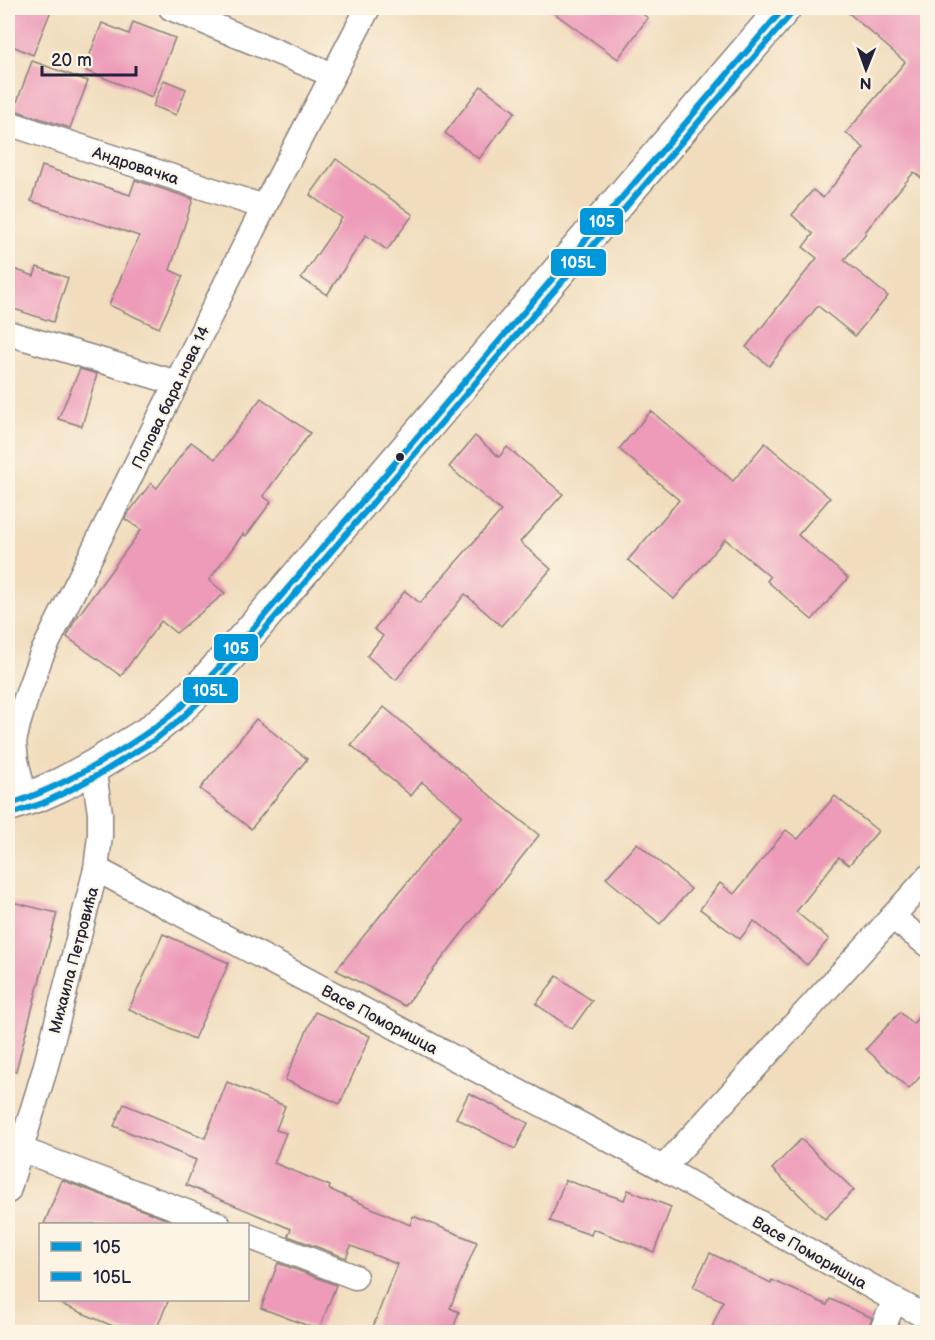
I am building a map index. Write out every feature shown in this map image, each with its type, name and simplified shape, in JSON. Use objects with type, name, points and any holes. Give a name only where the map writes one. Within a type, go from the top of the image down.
[{"type":"street","points":[[171,8],[333,75]]},
{"type":"street","name":"Попова бара нова 14","points":[[16,802],[14,742],[26,698],[41,657],[264,207],[368,8]]},
{"type":"street","points":[[16,802],[62,784],[150,732],[177,710],[206,681],[784,8]]},
{"type":"street","name":"Андровачка","points":[[8,123],[264,207]]},
{"type":"street","points":[[8,333],[177,383]]},
{"type":"street","name":"Михаила Петровића","points":[[8,1191],[45,1069],[96,869],[100,813],[93,767]]},
{"type":"street","name":"Васе Поморишца","points":[[96,869],[663,1168],[927,1318]]},
{"type":"street","points":[[663,1168],[927,877]]},
{"type":"street","points":[[892,917],[927,945]]},
{"type":"street","points":[[20,1149],[215,1223]]},
{"type":"street","points":[[249,1236],[356,1277]]},
{"type":"street","points":[[880,1332],[895,1300]]},
{"type":"building","points":[[8,8],[52,8],[33,55],[8,44]]},
{"type":"building","points":[[547,8],[634,8],[648,18],[618,59]]},
{"type":"building","points":[[843,8],[927,8],[927,183],[914,172],[844,260],[888,296],[855,336],[818,306],[769,366],[746,347],[817,258],[803,247],[813,234],[792,215],[813,190],[823,198],[864,148],[846,133],[905,62]]},
{"type":"building","points":[[133,22],[175,38],[152,97],[84,70],[102,23],[129,34]]},
{"type":"building","points":[[32,61],[88,81],[70,128],[14,110]]},
{"type":"building","points":[[164,80],[186,89],[176,115],[153,106]]},
{"type":"building","points":[[481,86],[515,112],[479,159],[445,133]]},
{"type":"building","points":[[336,159],[413,215],[387,250],[366,235],[327,295],[301,278],[342,218],[310,195]]},
{"type":"building","points":[[42,166],[130,195],[135,180],[193,199],[170,270],[183,276],[159,328],[109,305],[139,236],[31,201]]},
{"type":"building","points":[[8,267],[34,276],[37,267],[68,278],[53,322],[8,307]]},
{"type":"building","points":[[80,369],[97,374],[82,426],[58,419]]},
{"type":"building","points":[[261,398],[310,433],[263,496],[271,502],[246,536],[243,534],[209,580],[225,593],[176,633],[161,621],[121,676],[67,637],[75,620],[141,530],[125,519],[126,516],[151,483],[157,488],[191,442],[215,459]]},
{"type":"building","points":[[651,411],[733,481],[765,443],[830,498],[798,535],[848,578],[812,620],[767,581],[770,577],[725,539],[674,599],[628,560],[679,500],[619,449]]},
{"type":"building","points":[[475,436],[499,457],[507,447],[563,494],[520,542],[551,569],[501,626],[465,594],[396,680],[367,656],[383,636],[374,629],[405,591],[420,603],[501,511],[449,467]]},
{"type":"building","points":[[384,707],[539,835],[405,1006],[336,970],[462,815],[422,782],[411,796],[351,745]]},
{"type":"building","points":[[256,719],[307,759],[251,829],[200,789]]},
{"type":"building","points":[[835,796],[878,831],[849,865],[839,857],[796,912],[829,939],[807,965],[754,921],[740,939],[700,909],[720,883],[734,894],[786,830],[798,839]]},
{"type":"building","points":[[637,843],[691,889],[660,924],[606,878]]},
{"type":"building","points":[[8,901],[57,913],[16,1071],[8,1070]]},
{"type":"building","points":[[163,934],[229,963],[194,1039],[129,1009]]},
{"type":"building","points":[[557,976],[592,1001],[572,1029],[536,1004]]},
{"type":"building","points":[[927,1006],[927,1069],[909,1089],[866,1049],[900,1012],[913,1024]]},
{"type":"building","points":[[315,1012],[370,1036],[340,1104],[285,1080]]},
{"type":"building","points":[[227,1082],[285,1106],[276,1130],[286,1133],[274,1163],[330,1186],[329,1189],[410,1225],[413,1216],[477,1242],[450,1308],[459,1312],[452,1332],[371,1332],[397,1264],[351,1246],[346,1258],[288,1236],[291,1229],[186,1185],[196,1160],[114,1126],[124,1104],[205,1138]]},
{"type":"building","points":[[469,1093],[528,1123],[515,1149],[456,1118]]},
{"type":"building","points":[[801,1139],[854,1190],[825,1219],[772,1169]]},
{"type":"building","points":[[62,1180],[176,1223],[44,1223]]},
{"type":"building","points":[[565,1180],[624,1200],[628,1190],[671,1207],[654,1252],[593,1229],[591,1235],[550,1221]]},
{"type":"building","points":[[710,1253],[771,1283],[772,1280],[827,1305],[830,1299],[872,1318],[867,1332],[710,1332],[723,1301],[693,1287]]},
{"type":"building","points":[[278,1263],[336,1285],[319,1330],[261,1308]]},
{"type":"building","points":[[54,1301],[168,1301],[155,1332],[127,1332]]},
{"type":"transit line","name":"105","points":[[8,805],[63,782],[116,753],[162,722],[196,692],[252,630],[784,8]]},
{"type":"transit line","name":"105L","points":[[11,814],[43,803],[98,775],[156,739],[205,696],[259,636],[791,14]]}]
